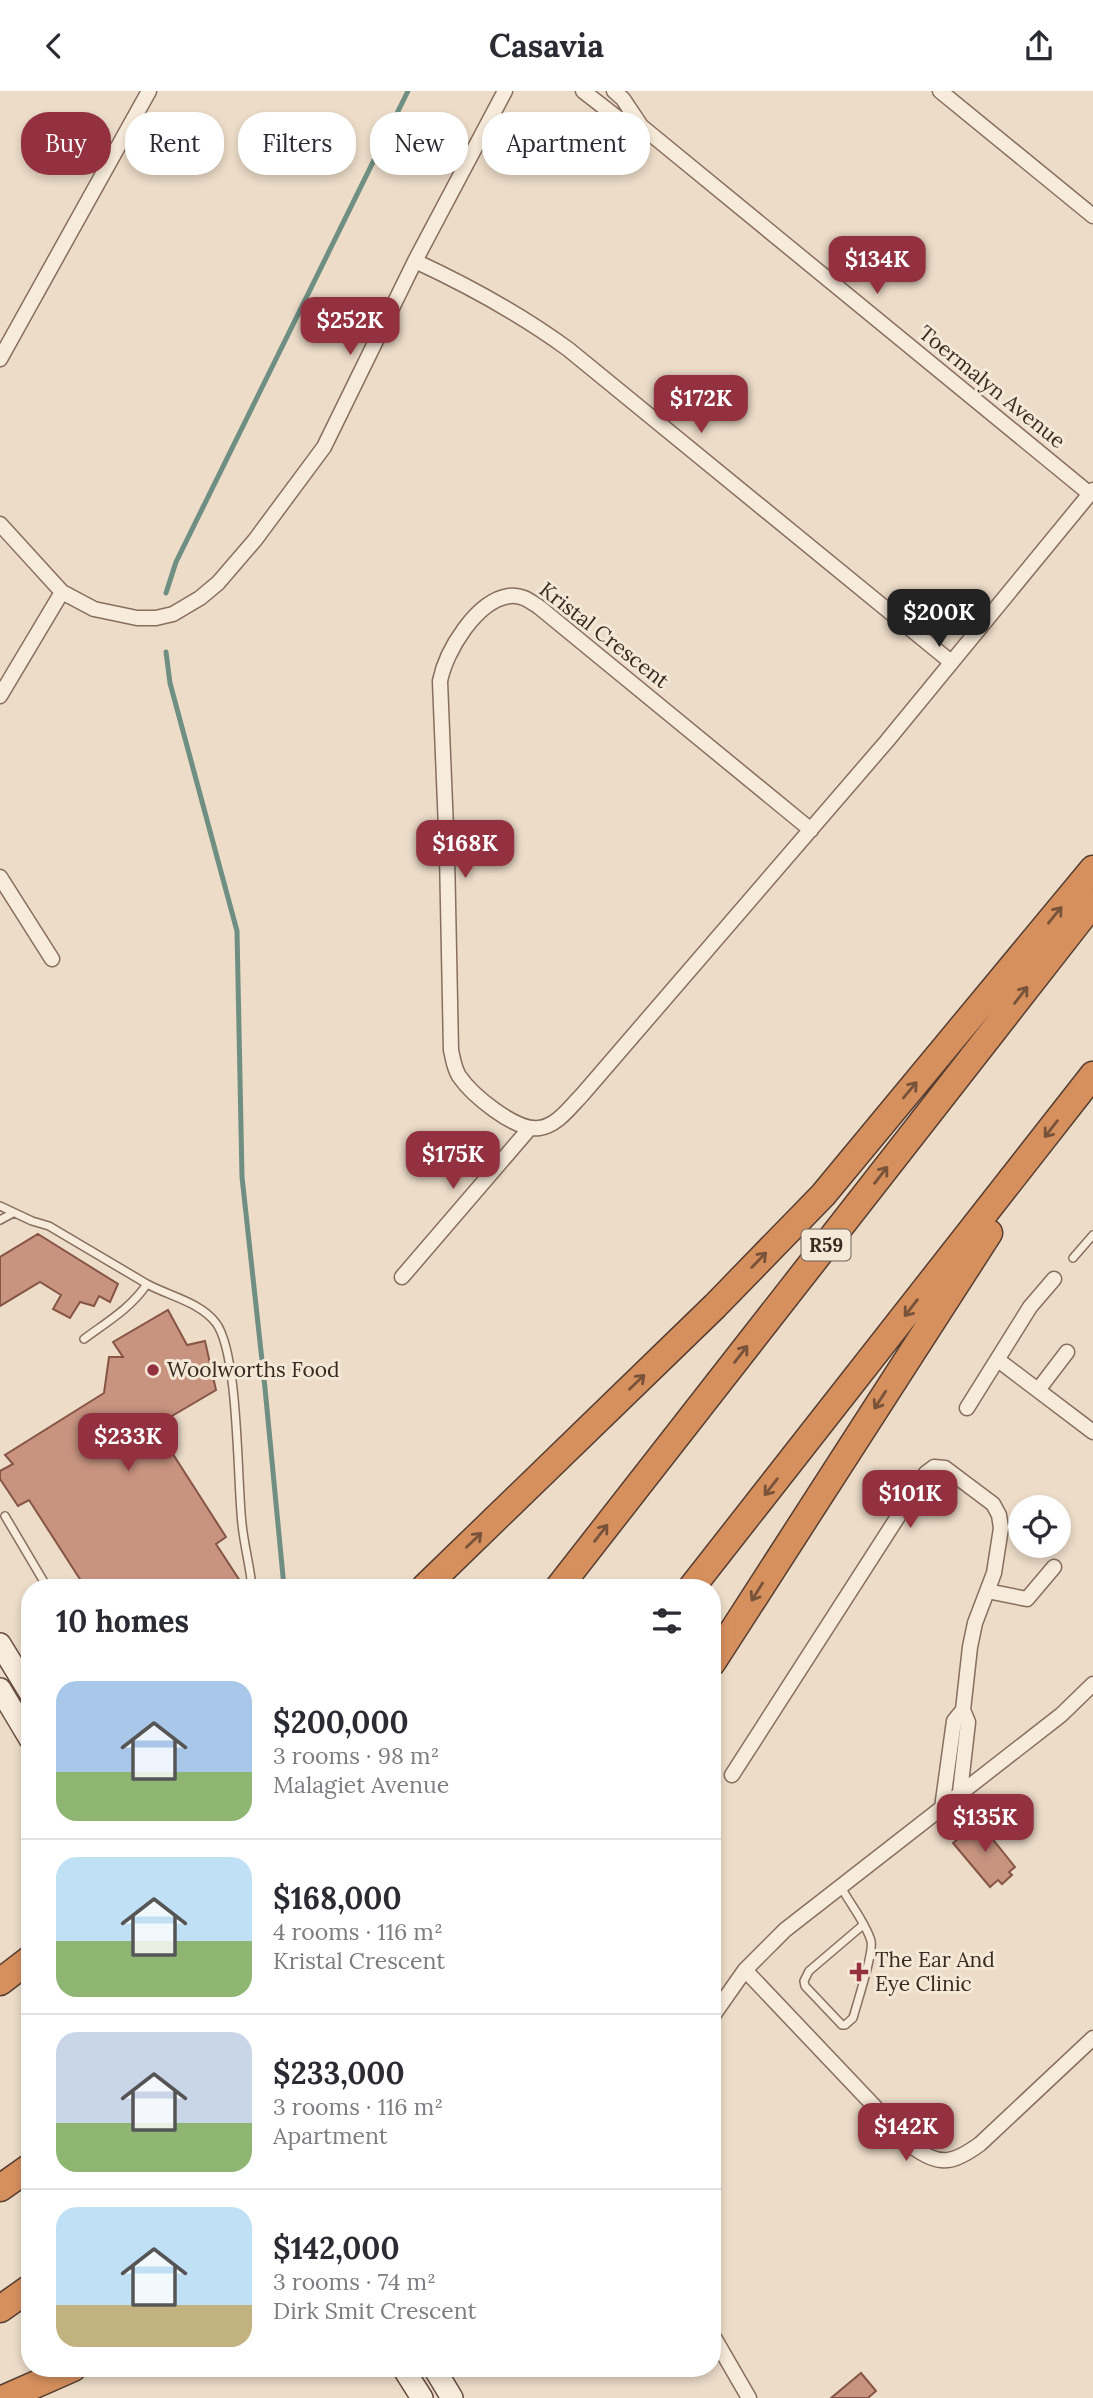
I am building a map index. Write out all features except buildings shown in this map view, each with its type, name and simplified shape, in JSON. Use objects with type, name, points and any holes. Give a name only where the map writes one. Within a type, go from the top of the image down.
[{"type":"highway","points":[[433,1579],[715,1306],[822,1195],[1093,869]]},
{"type":"highway","name":"R59","points":[[565,1579],[1093,903]]},
{"type":"highway","points":[[698,1579],[1093,1075]]},
{"type":"highway","points":[[721,1649],[986,1238],[1031,1154]]},
{"type":"highway","points":[[0,1982],[21,1966]]},
{"type":"highway","points":[[0,2188],[21,2173]]},
{"type":"highway","points":[[0,2309],[21,2294]]},
{"type":"highway","points":[[5,2398],[53,2377]]},
{"type":"street","points":[[0,359],[149,91]]},
{"type":"street","points":[[0,523],[62,592],[94,609],[137,618],[156,618],[188,607],[218,583],[262,531],[324,447],[415,261],[505,91]]},
{"type":"street","name":"Toermalyn Avenue","points":[[583,91],[611,112]]},
{"type":"street","name":"Toermalyn Avenue","points":[[614,91],[632,112]]},
{"type":"street","points":[[940,91],[1093,216]]},
{"type":"street","name":"Toermalyn Avenue","points":[[650,133],[1091,492]]},
{"type":"street","points":[[415,261],[525,318],[568,349],[951,662]]},
{"type":"street","points":[[402,1277],[530,1128],[542,1128],[553,1123],[582,1095],[811,830],[1091,492]]},
{"type":"street","points":[[0,696],[62,592]]},
{"type":"street","name":"Kristal Crescent","points":[[530,1128],[516,1124],[482,1100],[456,1069],[452,1050],[439,689],[442,668],[448,655],[477,614],[496,600],[511,595],[523,596],[811,830]]},
{"type":"street","points":[[0,877],[52,959]]},
{"type":"street","points":[[967,1408],[1030,1307],[1055,1279]]},
{"type":"street","points":[[1038,1390],[1067,1352]]},
{"type":"street","points":[[998,1360],[1093,1432]]},
{"type":"street","points":[[732,1775],[926,1473],[934,1467],[944,1468],[993,1504],[999,1515],[1001,1528],[994,1573],[972,1634],[963,1710],[968,1722],[960,1792]]},
{"type":"street","points":[[987,1591],[1027,1599],[1054,1567]]},
{"type":"street","points":[[0,1644],[21,1678]]},
{"type":"street","points":[[721,2004],[745,1970],[785,1930],[1060,1715],[1093,1684]]},
{"type":"street","points":[[0,1689],[21,1724]]},
{"type":"street","points":[[942,1808],[954,1721],[963,1710]]},
{"type":"street","points":[[745,1970],[913,2147],[935,2160],[955,2159],[980,2144],[1093,2038]]},
{"type":"street","points":[[721,2350],[749,2398]]},
{"type":"street","points":[[409,2377],[422,2398]]},
{"type":"street","points":[[439,2377],[452,2398]]},
{"type":"lane","points":[[0,1206],[49,1226],[147,1284],[196,1307],[210,1317],[219,1329],[225,1343],[232,1387],[242,1527],[251,1579]]},
{"type":"lane","points":[[0,1220],[13,1213]]},
{"type":"lane","points":[[1073,1258],[1093,1235]]},
{"type":"lane","points":[[84,1339],[127,1308],[147,1284]]},
{"type":"lane","points":[[5,1516],[42,1579]]},
{"type":"lane","points":[[841,1887],[863,1925],[872,1946],[853,2018],[842,2025],[805,1986],[804,1981],[809,1971],[863,1925]]},
{"type":"waterway","points":[[166,593],[176,562],[408,91]]},
{"type":"waterway","points":[[166,652],[170,683],[237,931],[242,1177],[283,1579]]},
{"type":"place","name":"Woolworths Food","points":[[153,1370]]},
{"type":"place","name":"The Ear And Eye Clinic","points":[[859,1972]]}]
